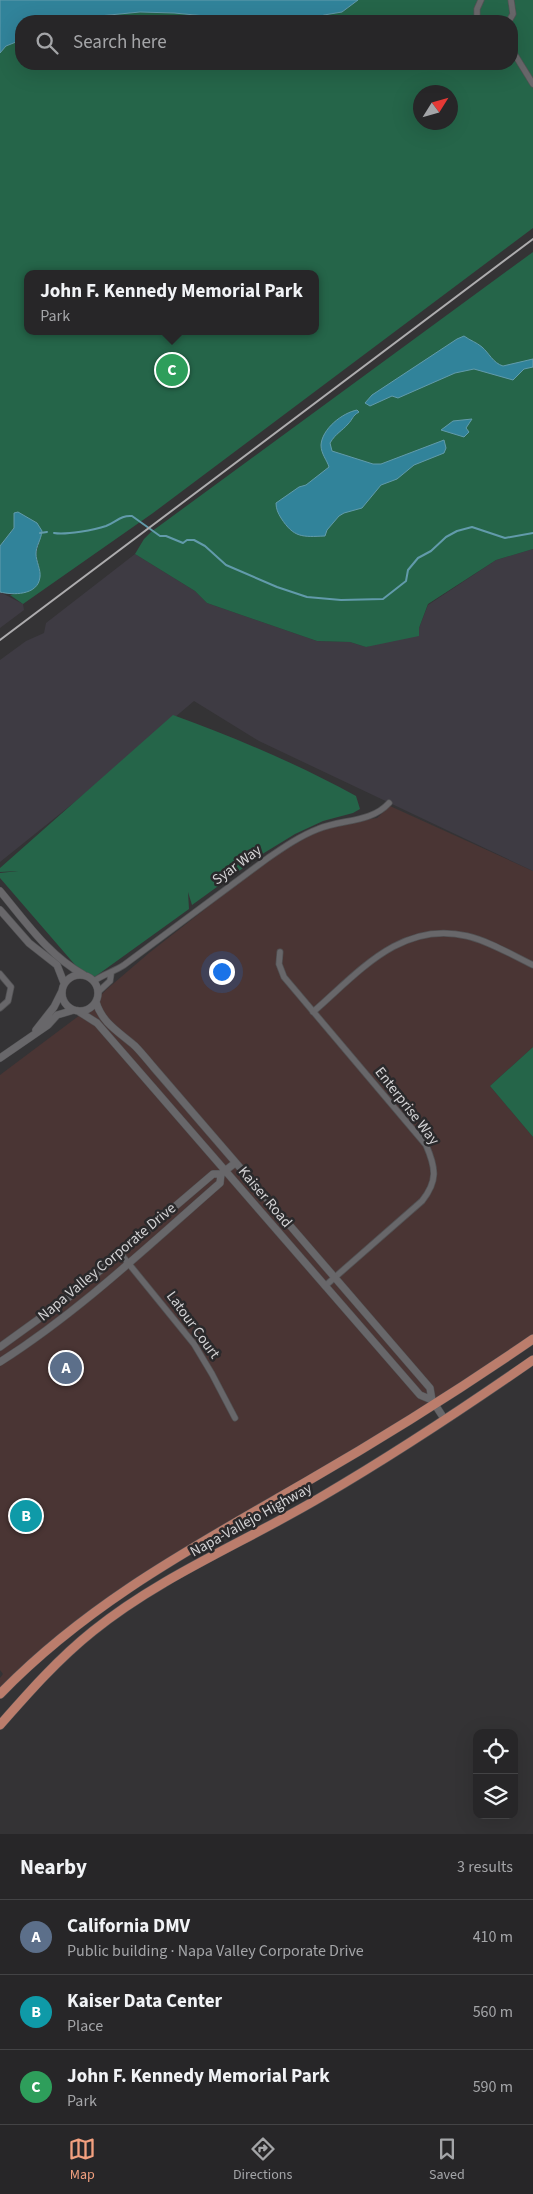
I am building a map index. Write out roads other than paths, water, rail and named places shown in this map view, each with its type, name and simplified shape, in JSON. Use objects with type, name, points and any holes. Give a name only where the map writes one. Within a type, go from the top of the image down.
[{"type":"main road","name":"Napa-Vallejo Highway","points":[[0,1694],[30,1664],[84,1618],[142,1578],[365,1448],[433,1402],[533,1339]]},
{"type":"main road","name":"Napa-Vallejo Highway","points":[[0,1725],[43,1676],[69,1652],[121,1611],[151,1592],[322,1496],[444,1420],[533,1360]]},
{"type":"street","points":[[477,15],[477,9],[481,0]]},
{"type":"street","points":[[511,0],[512,15]]},
{"type":"street","points":[[518,60],[533,84]]},
{"type":"street","name":"Syar Way","points":[[94,981],[104,974],[111,974],[289,844],[327,826],[373,816],[382,811],[389,803]]},
{"type":"street","points":[[0,891],[52,954],[66,965],[94,981],[98,992],[96,1002],[88,1009],[57,1015],[48,1025],[0,1058]]},
{"type":"street","points":[[0,910],[29,943],[56,965],[64,983]]},
{"type":"street","points":[[313,1012],[386,950],[402,941],[420,936],[438,933],[466,936],[533,965]]},
{"type":"street","name":"Enterprise Way","points":[[280,952],[279,964],[284,977],[426,1145],[434,1165],[432,1187],[422,1201],[325,1286]]},
{"type":"street","points":[[0,974],[11,988],[8,1001],[0,1008]]},
{"type":"street","name":"Syar Way","points":[[98,992],[110,981],[111,974]]},
{"type":"street","points":[[33,1034],[54,1007],[64,983],[74,975],[84,975]]},
{"type":"street","points":[[62,991],[65,1002],[76,1010]]},
{"type":"street","name":"Kaiser Road","points":[[96,1002],[99,1013],[105,1022],[137,1048],[235,1163],[336,1276],[430,1388],[433,1402],[444,1420]]},
{"type":"street","name":"Kaiser Road","points":[[76,1010],[97,1024],[223,1172],[420,1395],[433,1402]]},
{"type":"street","name":"Napa Valley Corporate Drive","points":[[0,1347],[69,1297],[213,1174],[223,1172],[235,1163]]},
{"type":"street","name":"Napa Valley Corporate Drive","points":[[0,1362],[61,1320],[129,1263],[220,1183],[223,1172]]},
{"type":"street","name":"Latour Court","points":[[120,1253],[194,1344],[235,1418]]},
{"type":"water","points":[[0,0],[358,0],[342,12],[324,15],[195,15],[140,12],[109,15],[15,15],[15,42],[6,46],[0,53]]},
{"type":"water","points":[[464,336],[482,347],[500,365],[503,366],[533,359],[533,367],[524,369],[513,380],[474,369],[455,373],[398,398],[392,396],[370,406],[365,403],[372,395]]},
{"type":"water","points":[[357,410],[359,412],[330,443],[332,451],[373,464],[381,464],[444,440],[446,448],[444,453],[414,465],[397,479],[381,485],[362,508],[339,516],[327,530],[325,536],[299,535],[286,525],[277,511],[276,503],[299,487],[306,485],[329,467],[321,448],[322,439],[339,418]]},
{"type":"water","points":[[472,419],[466,428],[469,432],[464,437],[441,430],[453,421]]},
{"type":"water","points":[[18,512],[37,523],[42,531],[36,554],[40,577],[35,588],[30,591],[17,594],[5,593],[0,592],[0,546],[14,528],[14,513]]},
{"type":"waterway","points":[[54,533],[73,533],[95,529],[132,516],[160,536],[166,536],[183,543],[187,540],[194,540],[205,546],[226,565],[277,587],[307,597],[341,600],[383,599],[406,581],[408,570],[418,558],[431,551],[446,537],[457,531],[472,527],[505,538],[533,533]]},
{"type":"waterway","points":[[40,533],[47,532]]},
{"type":"railway","points":[[0,640],[533,239]]},
{"type":"place","name":"John F. Kennedy Memorial Park","points":[[172,370]]},
{"type":"place","name":"California DMV","points":[[66,1368]]},
{"type":"place","name":"Kaiser Data Center","points":[[26,1516]]}]
